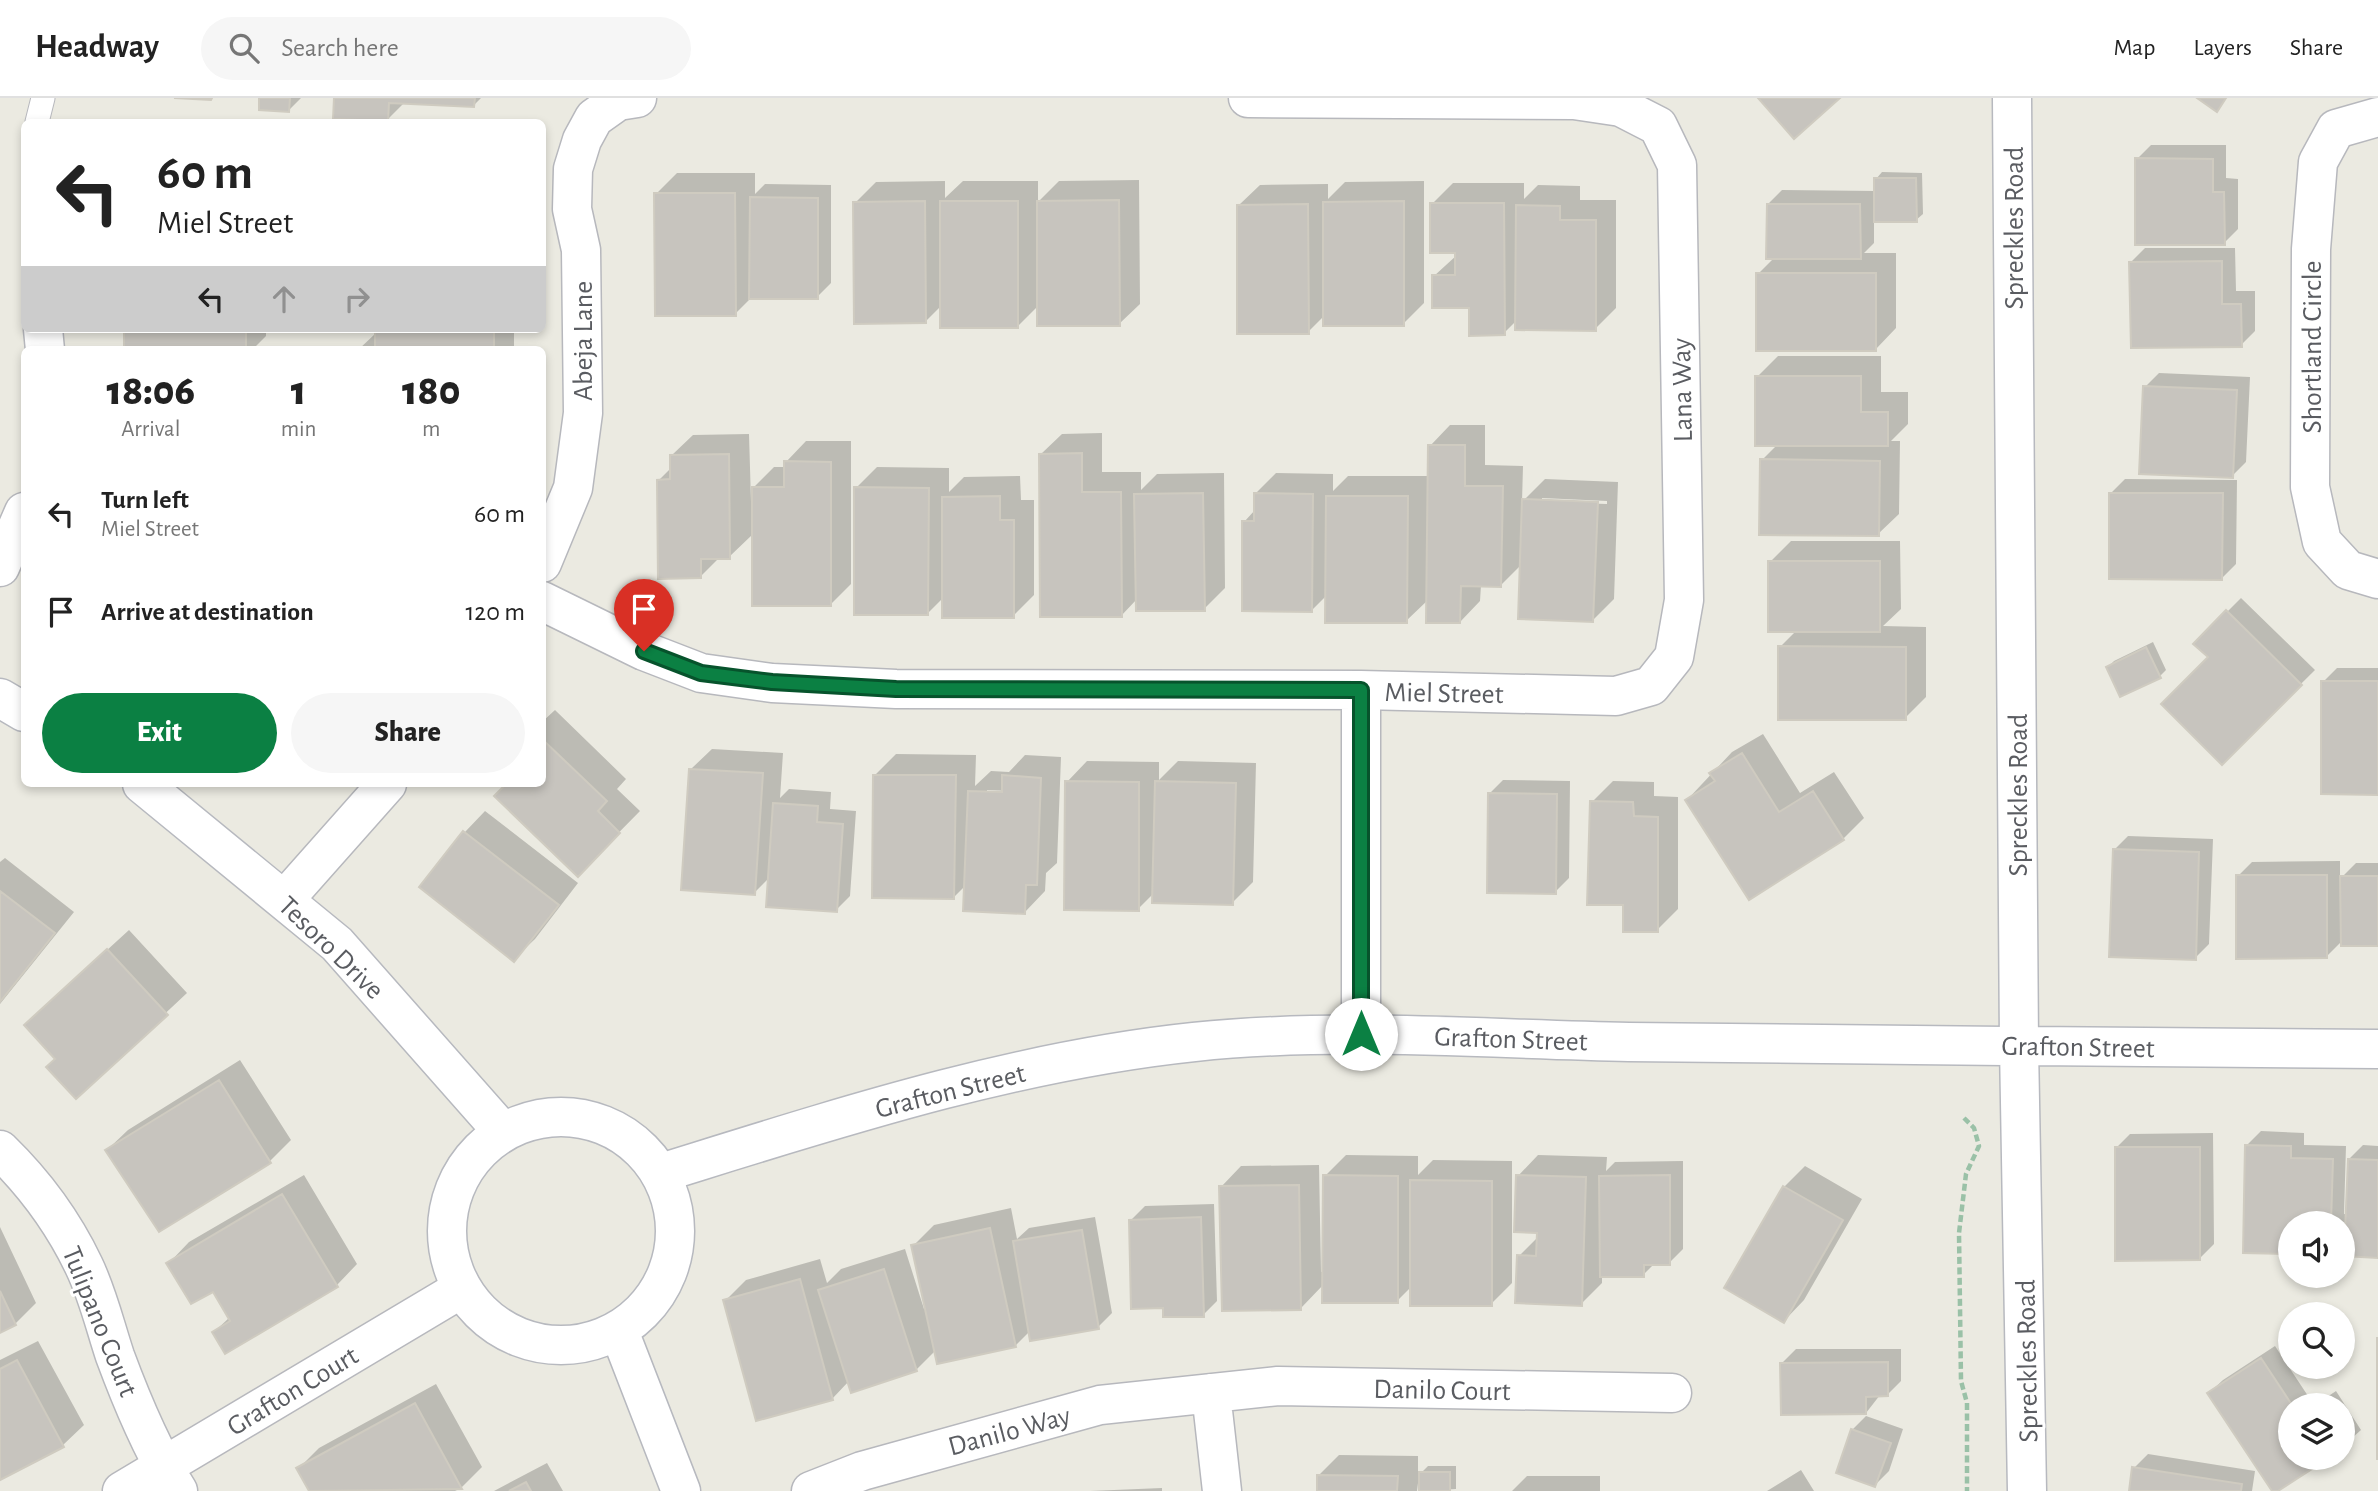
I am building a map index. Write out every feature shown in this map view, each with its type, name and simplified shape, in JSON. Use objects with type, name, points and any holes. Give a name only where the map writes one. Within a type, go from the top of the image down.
[{"type":"street","name":"Abeja Lane","points":[[546,553],[573,488],[583,413],[581,250],[572,209],[573,169],[582,139],[594,118],[618,101],[636,98]]},
{"type":"street","name":"Lana Way","points":[[1248,98],[1573,100],[1621,107],[1658,126],[1677,165],[1684,600],[1674,657]]},
{"type":"street","name":"Spreckles Road","points":[[2012,98],[2019,1046],[2027,1491]]},
{"type":"street","name":"Shortland Circle","points":[[2378,117],[2336,130],[2318,162],[2311,249],[2310,461],[2310,487],[2322,542],[2348,570],[2378,579]]},
{"type":"street","points":[[0,567],[21,519]]},
{"type":"street","name":"Miel Street","points":[[546,603],[644,651],[701,673],[772,682],[896,689],[1361,690],[1616,696],[1651,686],[1674,657]]},
{"type":"street","points":[[1361,690],[1361,1034]]},
{"type":"street","points":[[0,698],[21,710]]},
{"type":"street","name":"Tesoro Drive","points":[[146,787],[337,944],[502,1131]]},
{"type":"street","points":[[285,899],[384,787]]},
{"type":"street","name":"Grafton Street","points":[[662,1173],[836,1119],[1043,1067],[1191,1042],[1316,1034],[1361,1034],[1626,1042],[2378,1049]]},
{"type":"street","points":[[538,1118],[590,1119],[635,1142],[662,1173],[676,1215],[673,1261],[652,1303],[619,1331],[580,1345],[531,1342],[494,1325],[461,1289],[446,1243],[449,1202],[470,1160],[502,1131],[538,1118]]},
{"type":"street","name":"Tulipano Court","points":[[0,1150],[36,1189],[59,1221],[84,1266],[115,1355],[171,1479]]},
{"type":"street","name":"Grafton Court","points":[[122,1491],[171,1479],[461,1289]]},
{"type":"street","points":[[619,1331],[681,1491]]},
{"type":"street","name":"Danilo Court","points":[[1212,1394],[1278,1387],[1672,1393]]},
{"type":"street","points":[[1212,1394],[1222,1491]]},
{"type":"street","name":"Danilo Way","points":[[811,1491],[862,1471],[1100,1405],[1212,1394]]},
{"type":"lane","points":[[38,119],[43,98]]},
{"type":"path","points":[[1964,1118],[1974,1128],[1979,1146],[1966,1174],[1959,1233],[1961,1381],[1968,1430],[1967,1491]]},
{"type":"building","points":[[174,98],[212,98],[211,100]]},
{"type":"building","points":[[259,98],[290,98],[289,112],[259,110]]},
{"type":"building","points":[[334,98],[475,98],[474,107],[389,103],[388,119],[333,119]]},
{"type":"building","points":[[1758,98],[1840,98],[1794,139]]},
{"type":"building","points":[[2197,98],[2226,98],[2217,112]]},
{"type":"building","points":[[2135,158],[2213,159],[2213,192],[2224,192],[2225,245],[2135,245]]},
{"type":"building","points":[[1874,178],[1916,178],[1917,222],[1874,222]]},
{"type":"building","points":[[654,193],[735,193],[736,316],[655,316]]},
{"type":"building","points":[[750,197],[818,198],[818,299],[749,299]]},
{"type":"building","points":[[1119,200],[1120,326],[1037,326],[1037,201]]},
{"type":"building","points":[[925,201],[926,323],[854,324],[853,202]]},
{"type":"building","points":[[940,201],[1018,201],[1018,328],[940,328]]},
{"type":"building","points":[[1404,201],[1404,326],[1323,326],[1323,202]]},
{"type":"building","points":[[1430,203],[1504,203],[1505,335],[1469,336],[1469,308],[1432,308],[1432,275],[1455,275],[1455,253],[1430,253]]},
{"type":"building","points":[[1308,204],[1309,334],[1237,334],[1237,205]]},
{"type":"building","points":[[1767,204],[1860,204],[1861,259],[1766,259]]},
{"type":"building","points":[[1516,205],[1560,206],[1560,220],[1596,220],[1596,331],[1515,330]]},
{"type":"building","points":[[2222,261],[2222,304],[2241,304],[2242,347],[2131,348],[2129,262]]},
{"type":"building","points":[[1756,273],[1876,273],[1876,351],[1756,351]]},
{"type":"building","points":[[124,333],[246,333],[246,346],[124,346]]},
{"type":"building","points":[[375,333],[494,333],[494,346],[375,346]]},
{"type":"building","points":[[1755,376],[1861,376],[1861,412],[1888,412],[1888,446],[1755,446]]},
{"type":"building","points":[[2143,386],[2237,390],[2233,478],[2139,474]]},
{"type":"building","points":[[1428,445],[1465,445],[1465,486],[1503,486],[1501,587],[1461,586],[1460,623],[1426,623]]},
{"type":"building","points":[[1082,453],[1082,492],[1121,492],[1122,617],[1040,617],[1039,454]]},
{"type":"building","points":[[729,454],[730,559],[701,559],[701,578],[658,579],[657,480],[670,479],[670,455]]},
{"type":"building","points":[[1760,459],[1880,461],[1879,536],[1759,535]]},
{"type":"building","points":[[784,461],[831,462],[831,606],[752,606],[752,487],[784,487]]},
{"type":"building","points":[[854,487],[929,488],[928,615],[854,615]]},
{"type":"building","points":[[1203,493],[1205,611],[1136,611],[1134,494]]},
{"type":"building","points":[[1254,493],[1313,494],[1312,612],[1242,611],[1242,521],[1254,521]]},
{"type":"building","points":[[2109,493],[2223,493],[2222,580],[2109,579]]},
{"type":"building","points":[[1000,496],[1000,520],[1014,520],[1014,618],[942,618],[942,497]]},
{"type":"building","points":[[1326,496],[1408,496],[1407,623],[1325,623]]},
{"type":"building","points":[[1522,499],[1598,502],[1593,622],[1518,619]]},
{"type":"building","points":[[1768,561],[1880,561],[1880,632],[1768,632]]},
{"type":"building","points":[[2226,610],[2302,685],[2222,765],[2161,704],[2208,657],[2193,644]]},
{"type":"building","points":[[1778,646],[1906,647],[1906,720],[1778,720]]},
{"type":"building","points":[[2146,647],[2161,678],[2120,697],[2106,667]]},
{"type":"building","points":[[2321,681],[2378,681],[2378,795],[2321,794]]},
{"type":"building","points":[[546,743],[607,801],[598,811],[620,833],[578,877],[494,796],[503,787],[546,787]]},
{"type":"building","points":[[1742,753],[1779,812],[1813,791],[1844,840],[1749,900],[1685,800],[1715,781],[1709,773]]},
{"type":"building","points":[[689,769],[763,773],[755,895],[681,890]]},
{"type":"building","points":[[873,775],[956,775],[954,899],[872,898]]},
{"type":"building","points":[[1002,775],[1041,778],[1037,885],[1026,885],[1025,914],[963,911],[968,791],[1002,792]]},
{"type":"building","points":[[1065,781],[1139,782],[1139,911],[1064,910]]},
{"type":"building","points":[[1155,781],[1236,783],[1233,905],[1152,903]]},
{"type":"building","points":[[1488,793],[1557,794],[1556,894],[1487,893]]},
{"type":"building","points":[[1590,801],[1633,802],[1634,816],[1658,817],[1658,932],[1623,932],[1623,905],[1587,905]]},
{"type":"building","points":[[773,803],[818,806],[817,822],[843,824],[837,912],[766,907]]},
{"type":"building","points":[[463,831],[559,905],[514,962],[419,887]]},
{"type":"building","points":[[2113,849],[2199,852],[2196,960],[2109,957]]},
{"type":"building","points":[[2236,875],[2327,875],[2327,958],[2236,959]]},
{"type":"building","points":[[2340,876],[2378,876],[2378,946],[2341,946]]},
{"type":"building","points":[[0,891],[55,933],[0,1002]]},
{"type":"building","points":[[107,949],[168,1015],[76,1099],[46,1067],[55,1059],[24,1025]]},
{"type":"building","points":[[219,1080],[271,1163],[159,1232],[105,1150]]},
{"type":"building","points":[[2245,1145],[2291,1146],[2291,1158],[2333,1159],[2331,1211],[2278,1211],[2278,1254],[2243,1253]]},
{"type":"building","points":[[2115,1147],[2200,1147],[2200,1260],[2115,1261]]},
{"type":"building","points":[[2348,1159],[2378,1160],[2378,1258],[2355,1257],[2355,1211],[2346,1211]]},
{"type":"building","points":[[1323,1175],[1398,1176],[1398,1303],[1322,1303]]},
{"type":"building","points":[[1516,1175],[1586,1177],[1582,1306],[1515,1303],[1517,1255],[1536,1256],[1537,1233],[1514,1232]]},
{"type":"building","points":[[1670,1175],[1670,1265],[1644,1265],[1644,1277],[1600,1277],[1599,1176]]},
{"type":"building","points":[[1410,1180],[1492,1181],[1492,1306],[1410,1306]]},
{"type":"building","points":[[1299,1185],[1301,1310],[1222,1311],[1219,1186]]},
{"type":"building","points":[[1783,1186],[1843,1220],[1784,1323],[1724,1288]]},
{"type":"building","points":[[282,1194],[338,1287],[225,1354],[212,1332],[230,1321],[213,1292],[191,1304],[166,1263]]},
{"type":"building","points":[[1201,1217],[1204,1317],[1163,1317],[1163,1308],[1131,1309],[1129,1220]]},
{"type":"building","points":[[990,1228],[1016,1347],[937,1364],[911,1245]]},
{"type":"building","points":[[1082,1230],[1099,1329],[1030,1341],[1013,1241]]},
{"type":"building","points":[[884,1269],[917,1371],[851,1393],[818,1290]]},
{"type":"building","points":[[800,1279],[833,1400],[756,1421],[723,1300]]},
{"type":"building","points":[[0,1291],[16,1325],[0,1333]]},
{"type":"building","points":[[2378,1338],[2378,1459],[2377,1459]]},
{"type":"building","points":[[2261,1358],[2284,1393],[2278,1393],[2278,1470],[2310,1470],[2278,1491],[2272,1491],[2207,1393]]},
{"type":"building","points":[[17,1360],[64,1447],[0,1480],[0,1369]]},
{"type":"building","points":[[1888,1362],[1888,1396],[1866,1397],[1866,1414],[1781,1415],[1780,1363]]},
{"type":"building","points":[[415,1403],[462,1489],[309,1491],[296,1468]]},
{"type":"building","points":[[1851,1429],[1891,1443],[1875,1487],[1836,1473]]},
{"type":"building","points":[[2132,1467],[2242,1484],[2241,1491],[2129,1491]]},
{"type":"building","points":[[1419,1472],[1450,1472],[1450,1491],[1419,1491]]},
{"type":"building","points":[[1317,1475],[1398,1476],[1397,1491],[1317,1491]]},
{"type":"building","points":[[526,1482],[531,1491],[509,1491]]},
{"type":"route","points":[[644,651],[701,673],[772,682],[896,689],[1361,690],[1361,1034]]}]
